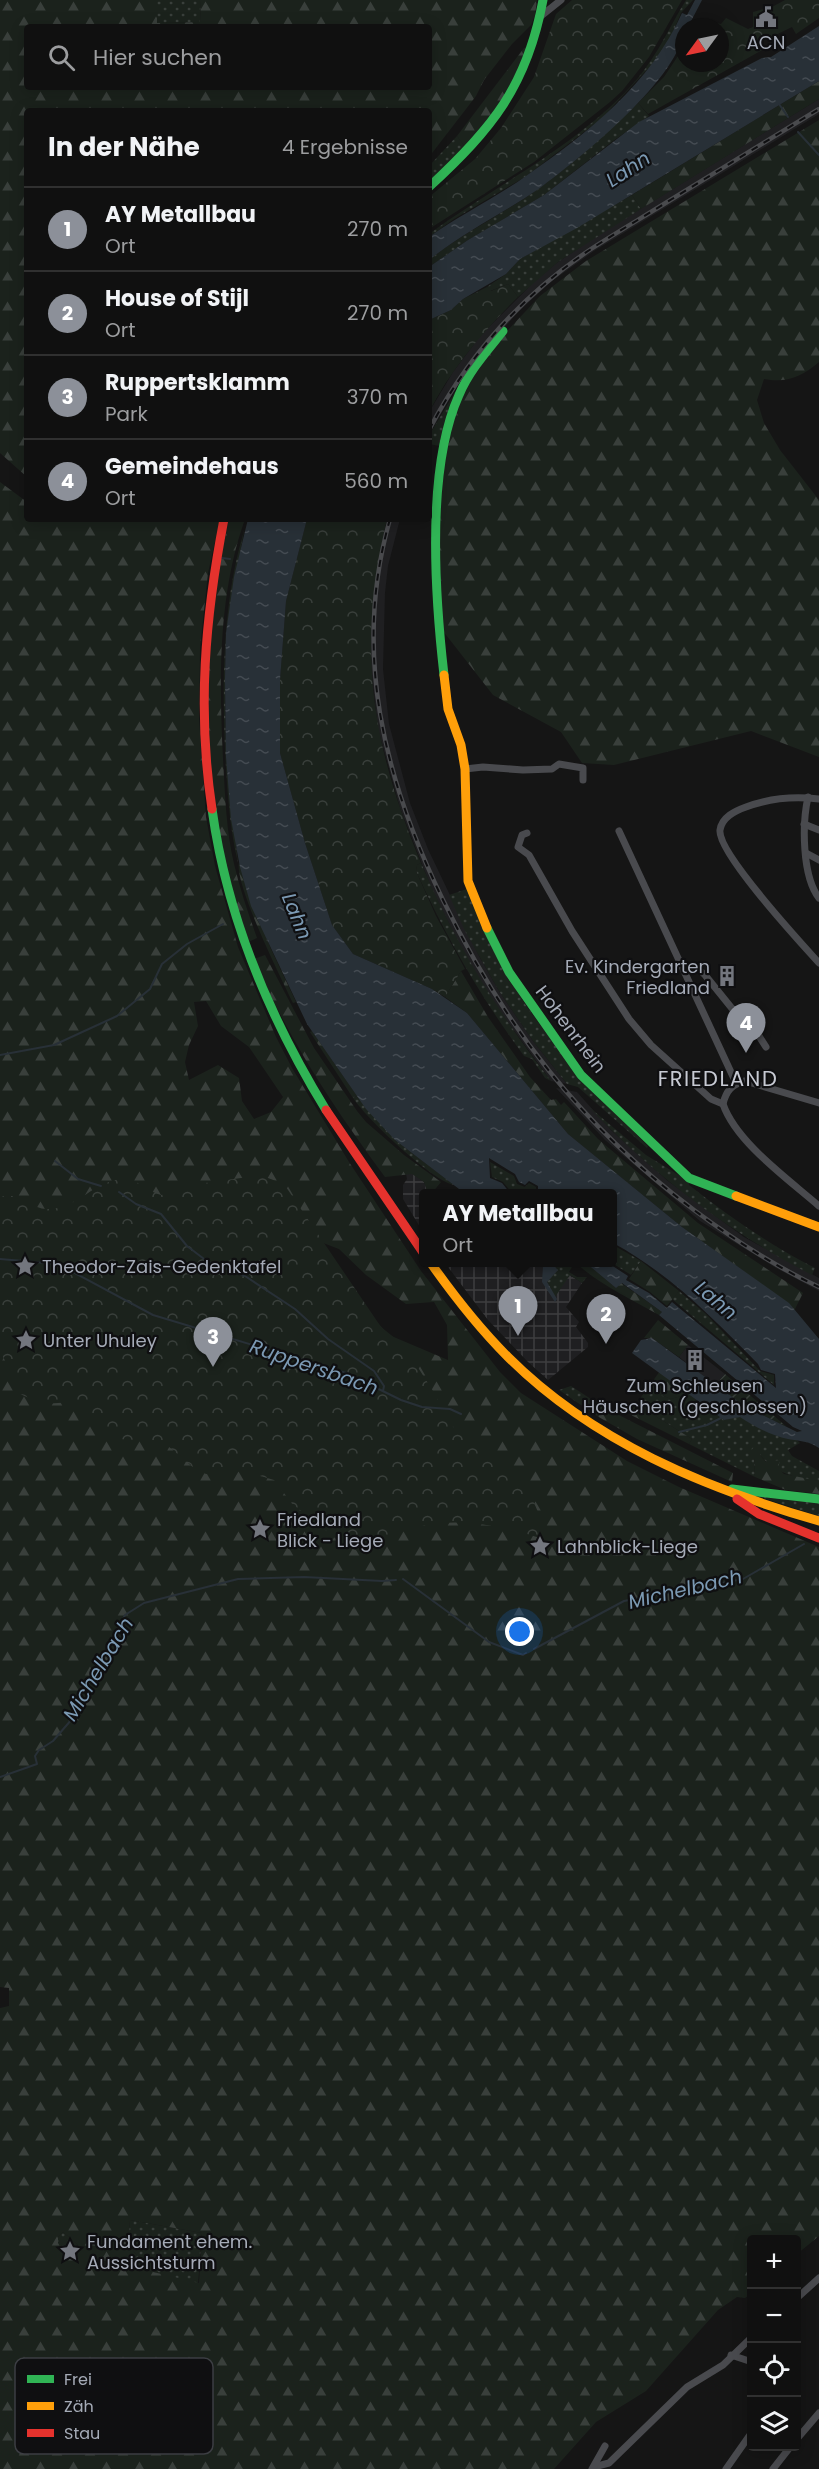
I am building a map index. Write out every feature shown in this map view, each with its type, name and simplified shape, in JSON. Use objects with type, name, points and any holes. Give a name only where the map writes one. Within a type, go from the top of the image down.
[{"type":"main road","points":[[432,184],[479,140],[514,94],[532,53],[543,0]]},
{"type":"main road","name":"Hohenrhein","points":[[503,331],[471,371],[458,396],[446,433],[441,467],[436,541],[439,632],[448,709],[461,745],[465,769],[468,881],[478,909],[510,972],[575,1068],[689,1178],[819,1227]]},
{"type":"main road","points":[[223,522],[209,599],[203,697],[211,816],[225,888],[249,957],[277,1025],[314,1089],[419,1248]]},
{"type":"main road","points":[[433,1267],[489,1338],[520,1369],[557,1401],[598,1429],[637,1451],[719,1488],[819,1521]]},
{"type":"main road","points":[[719,1488],[819,1499]]},
{"type":"main road","points":[[719,1488],[759,1514],[819,1538]]},
{"type":"street","points":[[541,16],[561,0]]},
{"type":"street","points":[[465,769],[483,767],[542,769],[552,768],[559,764],[583,768],[583,780]]},
{"type":"street","points":[[819,799],[779,798],[738,810],[726,818],[720,831],[722,843],[734,862],[819,963]]},
{"type":"street","points":[[808,798],[804,824],[806,853],[809,879],[819,898]]},
{"type":"street","points":[[804,824],[819,830]]},
{"type":"street","points":[[619,831],[736,1083]]},
{"type":"street","points":[[527,833],[522,835],[518,847],[530,855],[572,931],[629,1019],[651,1045],[711,1099],[723,1104]]},
{"type":"street","points":[[806,853],[819,860]]},
{"type":"street","points":[[684,970],[696,967],[705,975],[766,1047]]},
{"type":"street","points":[[819,1103],[745,1081],[736,1083],[725,1096],[723,1104],[727,1116],[740,1136],[819,1206]]},
{"type":"street","points":[[801,2294],[819,2278]]},
{"type":"street","points":[[593,2468],[609,2463],[687,2387],[712,2373],[747,2341]]},
{"type":"street","points":[[731,2355],[747,2360]]},
{"type":"street","points":[[801,2434],[819,2413]]},
{"type":"street","points":[[726,2469],[747,2439]]},
{"type":"street","points":[[593,2468],[605,2446]]},
{"type":"street","points":[[773,2469],[787,2451]]},
{"type":"shaded area","points":[[819,99],[819,114],[594,251],[552,281],[518,312],[479,357],[458,384],[432,430],[432,407],[453,372],[481,335],[535,281],[558,262]]},
{"type":"shaded area","points":[[386,522],[399,522],[388,566],[385,593],[383,669],[389,724],[410,803],[428,849],[479,956],[499,991],[533,1041],[567,1084],[551,1081],[488,995],[461,948],[431,887],[400,808],[378,729],[369,650],[375,579]]},
{"type":"shaded area","points":[[556,1088],[577,1092],[611,1130],[668,1181],[744,1237],[819,1278],[819,1291],[776,1268],[700,1221],[605,1140]]},
{"type":"shaded area","points":[[406,1173],[413,1174],[424,1182],[427,1189],[419,1189],[419,1225],[403,1199],[403,1185],[407,1179]]},
{"type":"shaded area","points":[[448,1267],[566,1267],[565,1272],[582,1283],[566,1307],[579,1322],[576,1327],[588,1343],[588,1347],[548,1380],[488,1320]]},
{"type":"shaded area","points":[[688,1345],[725,1374],[715,1385],[679,1357]]},
{"type":"green space","points":[[0,0],[157,0],[157,23],[200,22],[201,0],[537,0],[531,25],[512,44],[484,80],[476,96],[432,153],[432,108],[24,108],[24,474],[0,453]]},
{"type":"green space","points":[[157,0],[201,0],[200,22],[157,23]]},
{"type":"green space","points":[[572,0],[682,0],[649,57],[622,91],[610,102],[534,162],[432,227],[432,195],[475,159],[501,128],[534,77],[556,14]]},
{"type":"green space","points":[[686,0],[693,0],[679,18],[676,18]]},
{"type":"green space","points":[[785,0],[819,0],[819,18],[796,34],[792,27],[761,42],[764,49],[729,69],[729,20],[748,29],[753,27],[753,12],[772,7]]},
{"type":"green space","points":[[675,20],[675,27],[670,39],[657,59],[601,119],[525,177],[454,219],[432,235],[432,232],[455,215],[538,162],[591,123],[615,102],[645,69]]},
{"type":"green space","points":[[527,47],[505,99],[466,148],[457,136]]},
{"type":"green space","points":[[675,60],[675,72],[723,72],[648,114],[638,103],[664,77]]},
{"type":"green space","points":[[819,81],[819,99],[641,209],[632,195]]},
{"type":"green space","points":[[638,103],[649,116],[544,195],[468,240],[432,265],[432,258],[442,250],[527,196],[591,147]]},
{"type":"green space","points":[[819,120],[819,362],[794,378],[764,379],[757,400],[764,423],[780,450],[819,500],[819,757],[751,731],[614,765],[582,763],[561,732],[493,695],[443,631],[439,541],[445,450],[456,409],[476,370],[508,330],[540,296],[586,261]]},
{"type":"green space","points":[[457,136],[466,148],[432,179],[432,163]]},
{"type":"green space","points":[[632,195],[641,209],[558,262],[518,297],[508,284],[490,291],[487,287],[506,274],[520,259]]},
{"type":"green space","points":[[508,284],[518,297],[469,351],[432,407],[432,319],[451,310],[463,299],[487,287],[491,291]]},
{"type":"green space","points":[[466,374],[440,446],[432,445],[432,430]]},
{"type":"green space","points":[[0,482],[24,500],[24,522],[219,522],[208,573],[200,648],[199,719],[206,817],[215,866],[238,947],[276,1037],[292,1068],[349,1162],[421,1271],[500,1372],[521,1393],[627,1461],[679,1487],[819,1547],[819,2236],[801,2251],[801,2235],[747,2235],[747,2297],[737,2297],[718,2310],[646,2391],[596,2422],[554,2469],[0,2469],[0,2008],[9,2006],[9,1988],[0,1987]],"holes":[[[206,1001],[221,1026],[249,1047],[283,1097],[271,1112],[254,1119],[242,1101],[239,1078],[218,1065],[189,1080],[185,1062],[189,1045],[198,1026],[194,1002]],[[292,1231],[339,1249],[366,1275],[406,1304],[434,1302],[447,1325],[448,1360],[389,1335]],[[130,2220],[202,2233],[199,2283],[149,2271],[128,2244]],[[63,2232],[78,2245],[78,2256],[66,2258],[58,2243],[58,2237]]]},
{"type":"green space","points":[[228,522],[244,522],[236,548],[225,607],[221,699],[226,812],[231,851],[257,938],[248,942],[232,891],[220,839],[212,786],[208,732],[208,678],[219,571]]},
{"type":"green space","points":[[306,522],[386,522],[372,610],[371,653],[374,694],[390,776],[421,863],[417,865],[416,871],[436,916],[465,969],[461,971],[445,997],[353,954],[332,925],[305,843],[280,753],[280,680],[286,601]]},
{"type":"green space","points":[[244,531],[226,632],[232,584]]},
{"type":"green space","points":[[226,634],[226,757],[238,863],[230,820],[225,749],[224,667]]},
{"type":"green space","points":[[239,862],[270,947],[296,1002],[293,1003],[251,910],[239,873]]},
{"type":"green space","points":[[421,863],[448,922],[479,977],[551,1081],[545,1078],[532,1059],[524,1056],[465,966],[416,871],[417,865]]},
{"type":"green space","points":[[467,889],[504,970],[525,1004],[578,1077],[648,1146],[647,1148],[578,1087],[567,1084],[533,1041],[499,991],[465,931],[449,895]]},
{"type":"green space","points":[[265,955],[314,1048],[357,1111],[366,1122],[404,1155],[441,1182],[435,1189],[427,1189],[424,1182],[412,1174],[385,1177],[313,1072],[267,989],[254,959]]},
{"type":"green space","points":[[461,971],[488,1017],[530,1077],[551,1100],[556,1099],[561,1105],[564,1102],[598,1139],[698,1223],[803,1293],[794,1311],[788,1303],[682,1227],[568,1134],[467,1013],[445,997]]},
{"type":"green space","points":[[312,1031],[357,1096],[353,1098],[310,1032]]},
{"type":"green space","points":[[357,1096],[395,1140],[454,1185],[430,1172],[400,1148],[360,1108],[353,1098]]},
{"type":"green space","points":[[589,1107],[646,1155],[690,1182],[689,1185],[734,1219],[765,1240],[815,1268],[812,1275],[751,1240],[693,1200],[639,1156]]},
{"type":"green space","points":[[490,1162],[514,1176],[517,1184],[525,1187],[529,1183],[536,1189],[509,1189],[503,1182],[492,1177]]},
{"type":"green space","points":[[248,1177],[268,1178],[284,1184],[381,1327],[396,1339],[412,1358],[451,1425],[529,1491],[547,1540],[481,1524],[431,1524],[366,1546],[360,1552],[342,1544],[293,1505],[274,1480],[243,1471],[206,1474],[195,1469],[162,1441],[117,1439],[104,1434],[94,1426],[74,1402],[42,1404],[18,1393],[13,1376],[0,1351],[0,1197],[15,1196],[42,1209],[48,1209],[59,1208],[103,1184],[124,1179],[162,1195],[171,1184],[184,1186]]},
{"type":"green space","points":[[617,1247],[641,1261],[631,1275],[617,1266]]},
{"type":"green space","points":[[641,1261],[679,1291],[667,1306],[629,1279]]},
{"type":"green space","points":[[555,1267],[572,1267],[569,1272],[577,1277],[587,1277],[582,1283],[570,1275],[555,1297],[547,1282],[558,1270]]},
{"type":"green space","points":[[581,1267],[591,1267],[616,1288],[621,1283],[662,1312],[659,1315]]},
{"type":"green space","points":[[679,1291],[706,1314],[760,1371],[774,1375],[774,1385],[672,1299]]},
{"type":"green space","points":[[658,1320],[688,1345],[679,1357],[652,1338],[644,1338]]},
{"type":"green space","points":[[660,1371],[705,1408],[681,1396],[671,1399],[647,1389]]},
{"type":"green space","points":[[725,1374],[787,1427],[746,1407],[715,1385]]},
{"type":"green space","points":[[571,1386],[603,1407],[597,1416],[559,1390]]},
{"type":"green space","points":[[647,1389],[671,1399],[681,1396],[705,1407],[724,1420],[740,1416],[767,1432],[797,1440],[800,1443],[788,1450],[792,1456],[819,1471],[819,1481],[803,1479],[779,1471],[760,1455],[754,1457],[755,1477],[689,1444],[692,1439],[636,1404]]},
{"type":"green space","points":[[636,1404],[692,1439],[689,1444],[629,1414]]},
{"type":"green space","points":[[603,1407],[733,1473],[732,1482],[637,1439],[597,1416]]},
{"type":"green space","points":[[755,1445],[761,1447],[760,1455],[766,1462],[780,1460],[778,1468],[784,1474],[819,1481],[819,1494],[786,1490],[755,1477],[754,1457],[751,1451]]},
{"type":"green space","points":[[753,1495],[819,1502],[819,1516]]},
{"type":"green space","points":[[130,2220],[202,2233],[198,2284],[149,2271],[128,2244]]},
{"type":"green space","points":[[63,2232],[78,2245],[76,2247],[78,2256],[66,2258],[58,2244],[58,2237]]},
{"type":"water","points":[[695,0],[702,0],[693,18],[679,18],[682,13],[687,15]]},
{"type":"water","points":[[675,26],[675,54],[648,92],[626,115],[579,158],[540,188],[456,240],[432,258],[432,235],[514,184],[594,124],[635,84]]},
{"type":"water","name":"Lahn","points":[[819,26],[819,81],[577,228],[520,259],[506,274],[463,299],[451,310],[432,319],[432,265],[468,240],[544,195],[639,122],[762,58],[771,57]]},
{"type":"water","name":"Lahn","points":[[247,522],[306,522],[286,601],[280,680],[280,753],[305,843],[332,925],[353,954],[432,989],[467,1013],[568,1134],[682,1227],[789,1303],[819,1339],[819,1448],[769,1433],[740,1417],[724,1420],[632,1353],[641,1340],[652,1338],[746,1407],[797,1432],[802,1431],[793,1427],[659,1315],[662,1312],[622,1283],[616,1288],[591,1267],[614,1267],[628,1276],[626,1280],[649,1293],[667,1308],[672,1302],[776,1388],[775,1374],[761,1370],[758,1364],[690,1298],[653,1268],[617,1245],[617,1189],[538,1189],[538,1186],[529,1181],[525,1185],[519,1182],[515,1174],[489,1158],[490,1178],[502,1183],[507,1189],[459,1189],[395,1140],[366,1109],[307,1024],[251,906],[240,867],[231,819],[226,757],[225,679],[226,633],[234,577]]},
{"type":"water","points":[[543,1267],[555,1267],[558,1270],[547,1282],[557,1299],[555,1302],[542,1282]]},
{"type":"waterway","points":[[779,104],[788,117]]},
{"type":"waterway","points":[[798,132],[819,155]]},
{"type":"waterway","points":[[222,558],[230,559]]},
{"type":"waterway","points":[[0,1055],[54,1045],[117,1016],[150,989],[162,964],[187,944],[223,924]]},
{"type":"waterway","points":[[55,1161],[78,1179],[101,1186]]},
{"type":"waterway","points":[[119,1192],[136,1204],[161,1214],[187,1246],[208,1262],[245,1276],[295,1309],[328,1339],[374,1371],[384,1386],[383,1391]]},
{"type":"waterway","name":"Ruppersbach","points":[[0,1259],[58,1264],[153,1315],[346,1373],[401,1400],[422,1407],[450,1409],[461,1414]]},
{"type":"waterway","name":"Ruppersbach","points":[[679,1432],[707,1425],[721,1418]]},
{"type":"waterway","name":"Michelbach","points":[[534,1649],[624,1601],[743,1579],[804,1544]]},
{"type":"waterway","name":"Michelbach","points":[[0,1777],[37,1764],[35,1756],[39,1750],[53,1741],[72,1719],[76,1703],[102,1662],[125,1615],[144,1603],[238,1579],[304,1577],[396,1580]]},
{"type":"waterway","name":"Michelbach","points":[[403,1579],[489,1642],[523,1655],[526,1653]]},
{"type":"railway","points":[[432,425],[461,377],[498,329],[542,286],[601,243],[819,109]]},
{"type":"railway","points":[[389,522],[379,569],[374,618],[375,666],[380,714],[390,761],[404,808],[422,854],[467,946],[492,990],[549,1071],[615,1144],[694,1210],[754,1252],[819,1287]]},
{"type":"traffic: fast","points":[[432,184],[489,125],[504,104],[517,82],[527,57],[543,0]]},
{"type":"traffic: fast","points":[[444,675],[436,571],[437,495],[441,458],[449,425],[463,386],[503,331]]},
{"type":"traffic: fast","points":[[212,809],[228,889],[253,966],[286,1039],[326,1110]]},
{"type":"traffic: fast","points":[[487,928],[509,972],[581,1075],[689,1178],[736,1196]]},
{"type":"traffic: fast","points":[[732,1489],[819,1499]]},
{"type":"traffic: slow","points":[[444,675],[448,709],[461,745],[465,769],[468,881],[487,928]]},
{"type":"traffic: slow","points":[[736,1196],[819,1227]]},
{"type":"traffic: slow","points":[[434,1267],[497,1346],[541,1387],[576,1414],[614,1438],[693,1477],[776,1508],[819,1521]]},
{"type":"traffic: jam","points":[[212,809],[205,736],[205,664],[212,592],[223,522]]},
{"type":"traffic: jam","points":[[326,1110],[419,1247]]},
{"type":"traffic: jam","points":[[737,1499],[759,1514],[819,1538]]},
{"type":"place","name":"ACN","points":[[766,17]]},
{"type":"place","name":"Ev. Kindergarten Friedland","points":[[727,976]]},
{"type":"place","name":"Gemeindehaus","points":[[746,1053]]},
{"type":"place","name":"Theodor-Zais-Gedenktafel","points":[[25,1266]]},
{"type":"place","name":"AY Metallbau","points":[[518,1336]]},
{"type":"place","name":"Unter Uhuley","points":[[26,1340]]},
{"type":"place","name":"House of Stijl","points":[[606,1344]]},
{"type":"place","name":"Zum Schleusen Häuschen (geschlossen)","points":[[695,1360]]},
{"type":"place","name":"Ruppertsklamm","points":[[213,1367]]},
{"type":"place","name":"Friedland Blick - Liege","points":[[260,1529]]},
{"type":"place","name":"Lahnblick-Liege","points":[[540,1546]]},
{"type":"place","name":"Fundament ehem. Aussichtsturm","points":[[70,2251]]},
{"type":"district","name":"FRIEDLAND","points":[[718,1078]]}]
